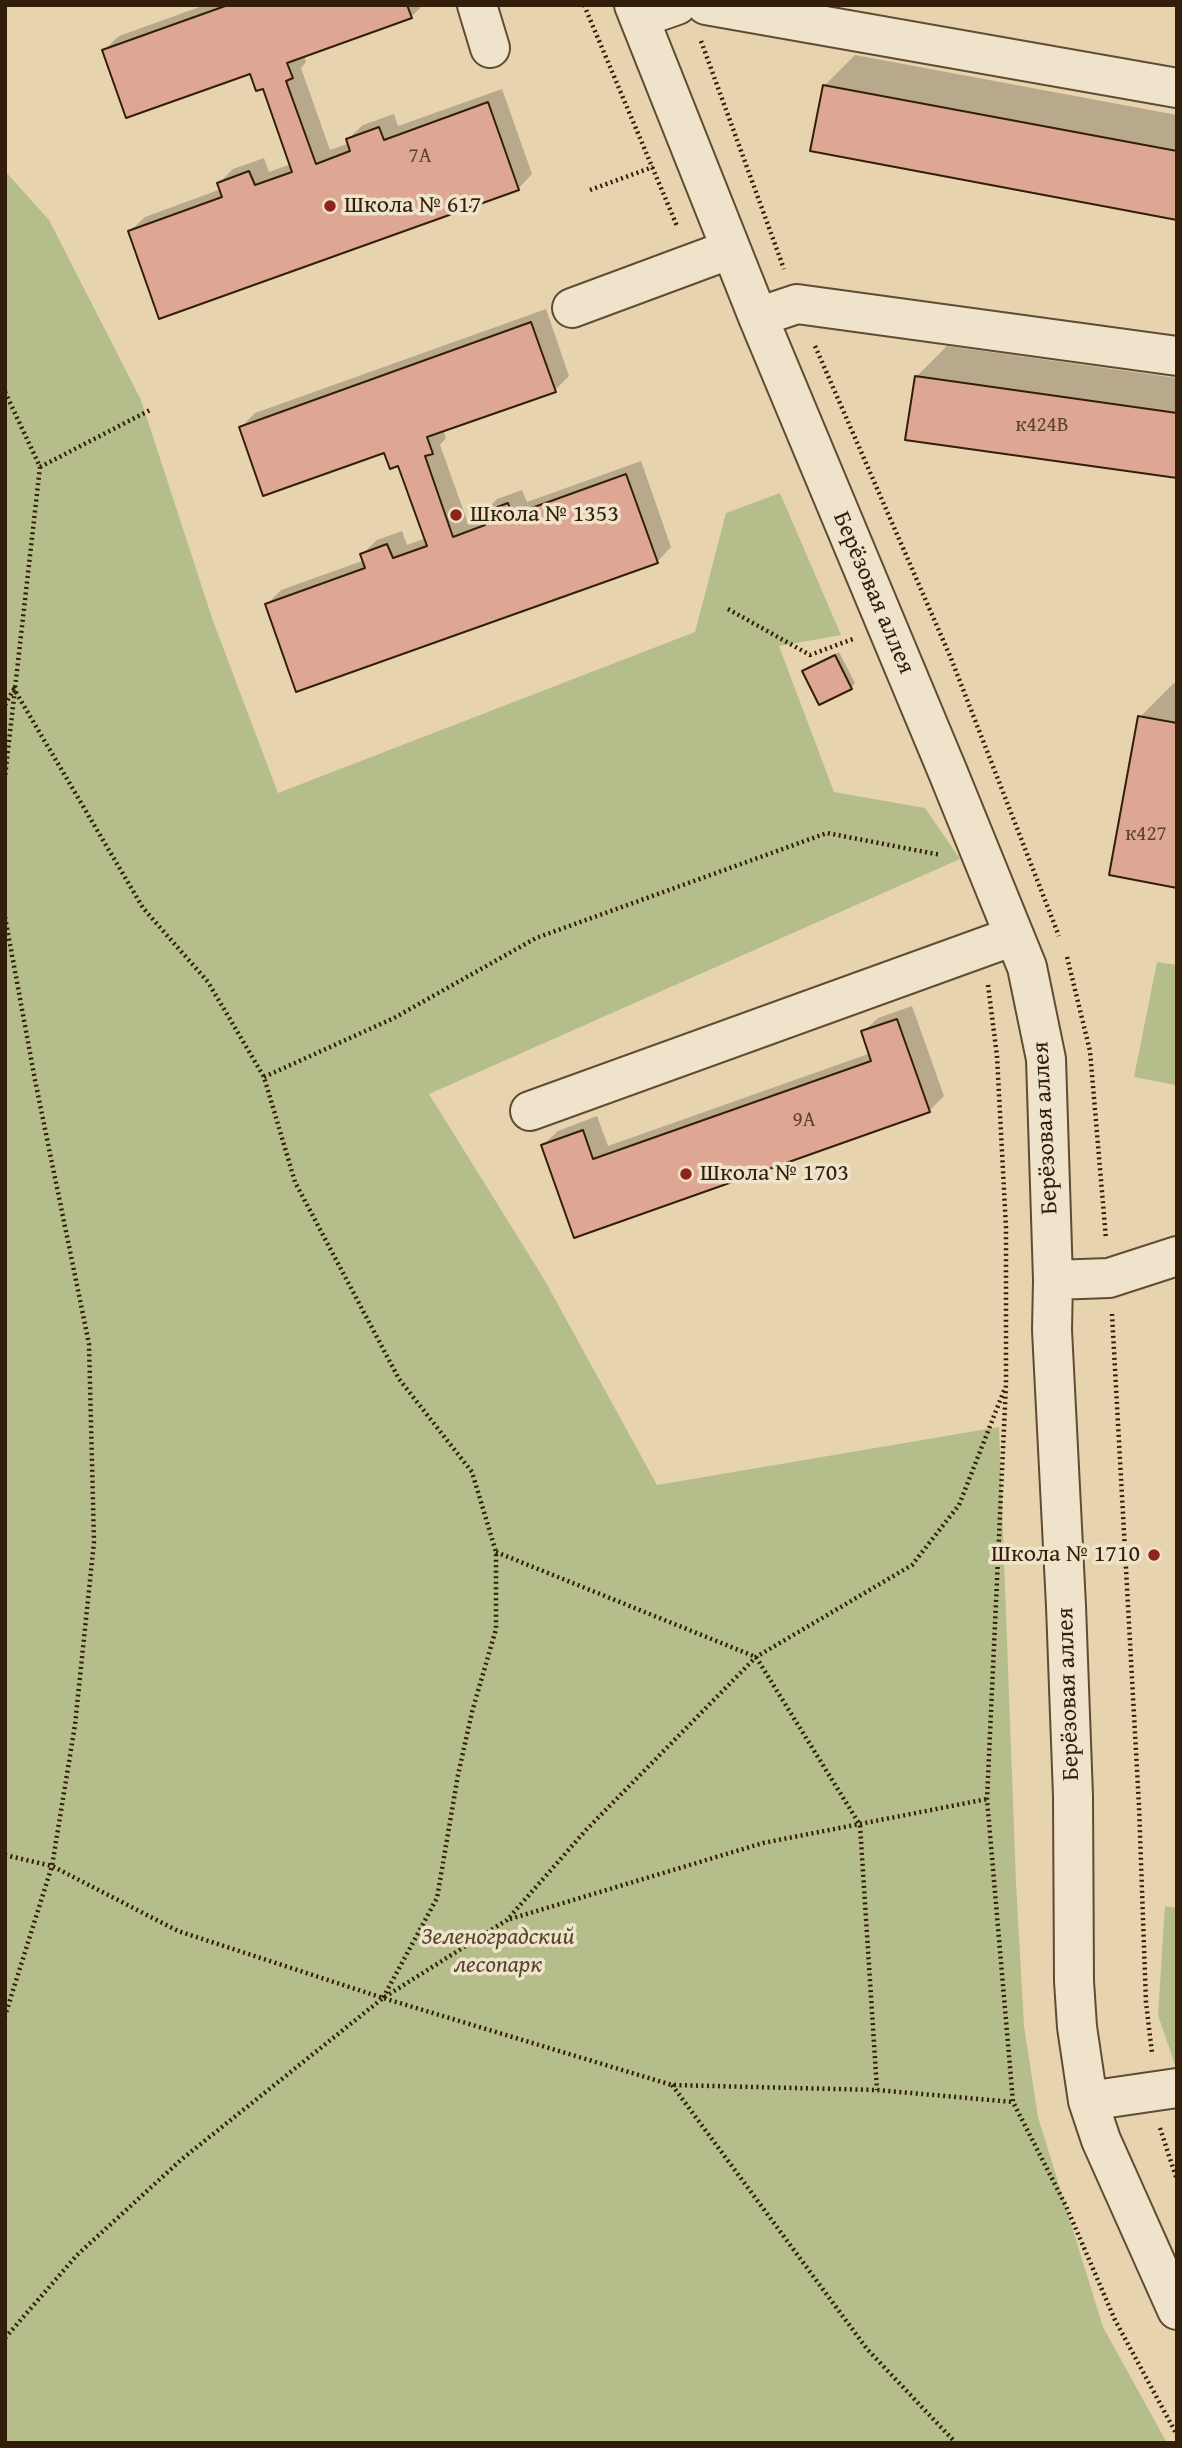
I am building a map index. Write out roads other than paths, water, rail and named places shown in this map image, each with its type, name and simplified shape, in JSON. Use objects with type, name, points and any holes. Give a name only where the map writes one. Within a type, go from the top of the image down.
[{"type":"street","points":[[477,5],[490,48]]},
{"type":"street","points":[[637,12],[677,5]]},
{"type":"street","points":[[706,5],[1177,88]]},
{"type":"street","name":"Берёзовая аллея","points":[[637,12],[758,317],[1027,967],[1046,1059],[1053,1280],[1052,1330],[1073,1782],[1074,1981],[1088,2101],[1101,2140],[1177,2310]]},
{"type":"street","points":[[572,307],[731,249]]},
{"type":"street","points":[[758,317],[797,304],[1177,356]]},
{"type":"street","points":[[530,1111],[1014,936]]},
{"type":"street","points":[[1053,1280],[1109,1278],[1177,1256]]},
{"type":"street","points":[[1088,2101],[1167,2089]]},
{"type":"place","name":"Школа № 617","points":[[330,206]]},
{"type":"place","name":"Школа № 1353","points":[[456,515]]},
{"type":"place","name":"Школа № 1703","points":[[686,1174]]},
{"type":"place","name":"Школа № 1710","points":[[1154,1555]]},
{"type":"park label","name":"Зеленоградский лесопарк","points":[[498,1952]]}]
